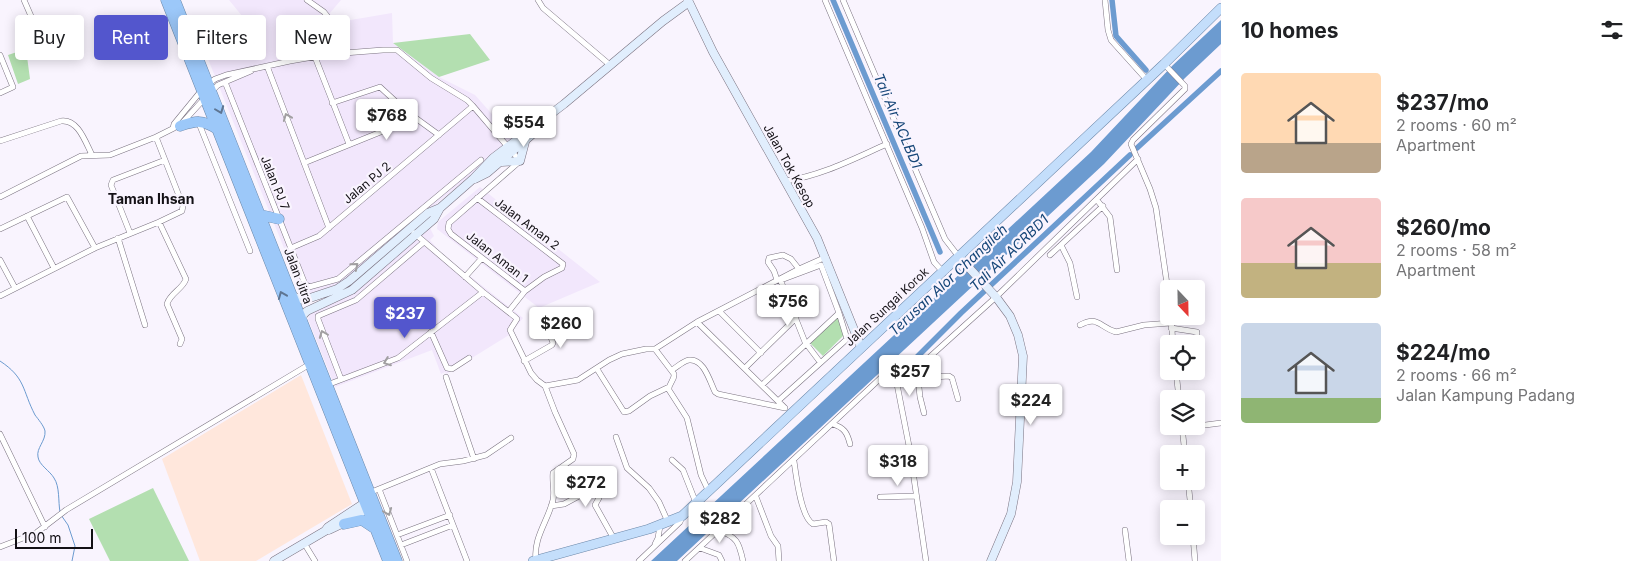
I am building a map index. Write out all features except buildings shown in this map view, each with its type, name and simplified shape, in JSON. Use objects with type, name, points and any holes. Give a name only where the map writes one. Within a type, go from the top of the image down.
[{"type":"highway","name":"Jalan Jitra","points":[[166,0],[261,215],[371,500],[375,529],[388,561]]},
{"type":"highway","name":"Jalan Jitra","points":[[175,0],[207,91],[218,130],[310,364],[397,561]]},
{"type":"highway","points":[[176,127],[198,121],[205,122],[218,130]]},
{"type":"highway","points":[[261,215],[279,219]]},
{"type":"highway","points":[[344,524],[362,520],[375,529]]},
{"type":"main road","name":"Jalan Sungai Korok","points":[[535,560],[614,539],[664,524],[682,516],[709,492],[788,411],[943,272],[961,259],[1147,80],[1166,66],[1221,8]]},
{"type":"street","points":[[24,0],[31,15]]},
{"type":"street","points":[[307,0],[326,15]]},
{"type":"street","points":[[538,0],[543,8],[610,65]]},
{"type":"street","points":[[825,0],[922,228],[934,262],[943,272]]},
{"type":"street","points":[[843,0],[943,234],[950,247],[1004,307],[1014,324],[1023,356],[1017,482],[1011,514],[1001,542],[991,561]]},
{"type":"street","points":[[1105,0],[1111,40],[1147,80]]},
{"type":"street","points":[[292,296],[303,300],[343,285],[413,231],[434,219],[440,208],[483,168],[510,149],[689,1]]},
{"type":"street","name":"Jalan Tok Kesop","points":[[689,1],[713,52],[826,257],[861,347]]},
{"type":"street","points":[[350,53],[397,50],[431,78],[467,100],[520,161]]},
{"type":"street","points":[[0,55],[13,87],[0,92]]},
{"type":"street","points":[[176,127],[174,124],[226,75],[299,60]]},
{"type":"street","points":[[316,60],[349,144]]},
{"type":"street","points":[[266,66],[329,228]]},
{"type":"street","points":[[1166,66],[1186,88],[1132,142],[1132,150],[1138,160],[1156,208],[1166,280]]},
{"type":"street","points":[[0,197],[81,156],[92,154],[110,155],[176,127],[207,91],[256,69]]},
{"type":"street","name":"Jalan PJ 7","points":[[225,82],[305,284],[312,288],[334,281],[343,275],[481,160]]},
{"type":"street","points":[[332,102],[378,86],[406,111],[439,134]]},
{"type":"street","points":[[473,179],[487,173],[498,164],[510,149],[525,142],[564,104]]},
{"type":"street","name":"Jalan PJ 2","points":[[291,248],[316,238],[329,228],[473,106]]},
{"type":"street","points":[[304,163],[388,129],[406,111]]},
{"type":"street","points":[[0,141],[66,120],[74,124],[92,154]]},
{"type":"street","points":[[198,121],[250,251]]},
{"type":"street","points":[[0,296],[96,248],[179,213],[183,208],[156,137]]},
{"type":"street","points":[[477,198],[520,161],[525,142]]},
{"type":"street","points":[[785,181],[806,178],[829,170],[887,144]]},
{"type":"street","points":[[130,233],[111,185],[112,182],[165,160]]},
{"type":"street","points":[[498,164],[509,160],[520,161]]},
{"type":"street","points":[[910,374],[1138,160]]},
{"type":"street","points":[[0,229],[67,196],[96,248]]},
{"type":"street","name":"Jalan Aman 1","points":[[477,198],[449,223],[448,229],[451,234],[525,292],[509,311]]},
{"type":"street","name":"Jalan Aman 2","points":[[477,198],[563,264],[564,267],[544,277],[525,292]]},
{"type":"street","points":[[1097,200],[1110,217],[1117,270]]},
{"type":"street","points":[[1050,255],[1103,206]]},
{"type":"street","points":[[27,216],[54,268]]},
{"type":"street","points":[[160,222],[186,279],[183,286],[170,298],[168,304],[182,338],[180,344]]},
{"type":"street","points":[[413,231],[465,277],[517,319],[510,330],[524,361],[536,380],[545,386],[574,456],[573,459],[553,473],[554,492],[551,506],[537,539],[535,560]]},
{"type":"street","points":[[302,321],[303,314],[307,310],[352,290],[413,231]]},
{"type":"street","points":[[118,238],[145,325]]},
{"type":"street","points":[[341,380],[318,316],[356,300],[424,242]]},
{"type":"street","points":[[1061,245],[1070,263],[1077,297]]},
{"type":"street","points":[[799,269],[791,260],[783,255],[769,258],[768,262],[779,280],[806,345],[820,362]]},
{"type":"street","points":[[545,386],[578,380],[622,354],[655,349],[697,322],[826,257]]},
{"type":"street","points":[[465,277],[482,258]]},
{"type":"street","points":[[0,260],[15,288]]},
{"type":"street","points":[[778,401],[847,339],[821,265],[779,280]]},
{"type":"street","points":[[327,385],[398,358],[483,292]]},
{"type":"street","points":[[719,311],[761,353]]},
{"type":"street","points":[[762,385],[839,313]]},
{"type":"street","points":[[524,361],[552,346],[553,343],[548,329],[570,317],[577,317],[584,331]]},
{"type":"street","points":[[745,368],[796,318]]},
{"type":"street","points":[[1080,325],[1093,320],[1116,332],[1144,325],[1171,326],[1195,331],[1197,335]]},
{"type":"street","points":[[697,322],[788,411]]},
{"type":"street","points":[[1171,326],[1172,335]]},
{"type":"street","points":[[430,332],[447,368],[452,369],[469,358]]},
{"type":"street","points":[[597,369],[624,412],[629,411],[650,396],[669,387],[674,377],[672,370],[655,349]]},
{"type":"street","points":[[672,370],[687,361],[694,360],[702,365],[715,392],[718,394],[788,411]]},
{"type":"street","points":[[0,547],[29,536],[45,527],[66,510],[310,364]]},
{"type":"street","points":[[685,561],[886,373],[910,374],[918,378],[949,376],[952,378],[958,399]]},
{"type":"street","points":[[894,374],[910,451],[926,561]]},
{"type":"street","points":[[446,377],[474,459]]},
{"type":"street","points":[[918,378],[924,412]]},
{"type":"street","points":[[669,387],[687,418],[701,475],[709,492]]},
{"type":"street","points":[[1205,425],[1221,423]]},
{"type":"street","points":[[833,424],[843,428],[850,444]]},
{"type":"street","points":[[0,434],[45,527]]},
{"type":"street","points":[[616,437],[627,468],[654,494],[664,524],[652,548]]},
{"type":"street","points":[[274,561],[325,531],[328,527],[371,500],[431,468],[486,455],[511,438]]},
{"type":"street","points":[[672,460],[683,470],[696,504]]},
{"type":"street","points":[[794,461],[802,504],[808,519],[813,524],[827,522],[829,524],[834,561]]},
{"type":"street","points":[[431,468],[467,561]]},
{"type":"street","points":[[551,506],[561,506],[592,489],[594,490],[599,499],[595,505],[614,539]]},
{"type":"street","points":[[756,496],[771,536],[778,546],[779,561]]},
{"type":"street","points":[[880,497],[916,496]]},
{"type":"street","points":[[325,531],[344,524],[371,500]]},
{"type":"street","points":[[371,500],[397,535],[407,561]]},
{"type":"street","points":[[397,535],[450,515]]},
{"type":"street","points":[[639,561],[680,522],[682,516]]},
{"type":"street","points":[[401,545],[453,524]]},
{"type":"street","points":[[718,530],[736,540],[740,546],[743,561]]},
{"type":"street","points":[[1125,530],[1129,561]]},
{"type":"street","points":[[304,543],[315,561]]},
{"type":"street","points":[[1194,545],[1195,561]]},
{"type":"street","points":[[700,548],[719,555],[722,561]]},
{"type":"shaded area","points":[[229,0],[341,0],[330,13],[331,15],[276,15],[276,60],[350,60],[350,20],[392,13],[393,43],[439,77],[475,95],[514,139],[343,282],[304,298],[208,60],[266,60],[266,15],[241,15]]},
{"type":"shaded area","points":[[480,187],[600,282],[539,308],[437,229],[438,222]]},
{"type":"shaded area","points":[[430,228],[434,236],[430,240],[441,253],[523,318],[509,335],[446,374],[445,372],[441,374],[432,350],[335,387],[308,319],[311,312],[351,295]]},
{"type":"shaded area","points":[[301,375],[352,504],[256,561],[200,561],[162,459]]},
{"type":"green space","points":[[470,34],[490,60],[439,77],[393,43]]},
{"type":"green space","points":[[15,53],[15,60],[27,60],[30,79],[18,84],[8,55]]},
{"type":"green space","points":[[838,316],[844,335],[823,356],[810,343]]},
{"type":"green space","points":[[153,488],[189,561],[110,561],[89,519]]},
{"type":"water","name":"Terusan Alor Changileh","points":[[1221,20],[1221,44],[1185,78],[1104,164],[677,561],[651,561],[1091,152],[1173,65]]},
{"type":"waterway","name":"Tali Air ACLBD1","points":[[833,0],[940,252]]},
{"type":"waterway","points":[[1112,0],[1116,36],[1146,70]]},
{"type":"waterway","name":"Tali Air ACRBD1","points":[[1137,148],[1221,71]]},
{"type":"waterway","name":"Tali Air ACRBD1","points":[[903,365],[908,366],[961,313],[1130,155]]},
{"type":"waterway","name":"Tali Air ACLBD1","points":[[957,270],[965,279]]},
{"type":"waterway","points":[[0,361],[15,373],[19,379],[35,415],[45,431],[38,451],[38,457],[40,463],[56,482],[60,512]]},
{"type":"waterway","points":[[61,515],[68,525],[75,546],[72,561]]},
{"type":"district","name":"Taman Ihsan","points":[[151,199]]}]
